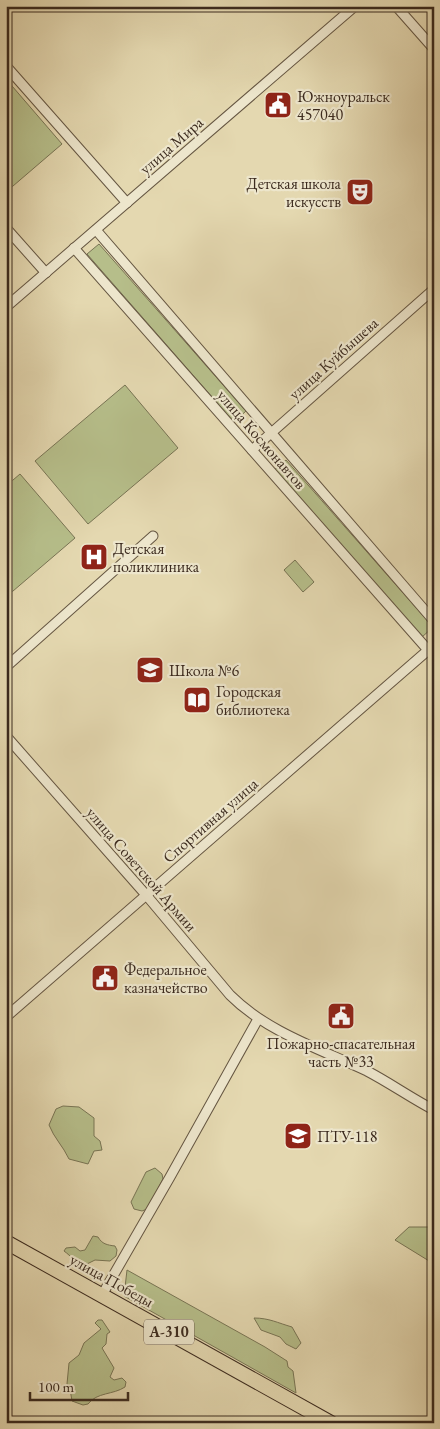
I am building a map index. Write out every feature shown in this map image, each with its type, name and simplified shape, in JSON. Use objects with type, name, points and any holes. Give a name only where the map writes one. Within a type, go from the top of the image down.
[{"type":"highway","name":"улица Победы","points":[[6,1242],[330,1423]]},
{"type":"street","name":"улица Мира","points":[[6,307],[355,6]]},
{"type":"street","points":[[396,6],[434,49]]},
{"type":"street","points":[[6,66],[127,203]]},
{"type":"street","points":[[6,228],[46,273]]},
{"type":"street","name":"улица Космонавтов","points":[[96,230],[434,621]]},
{"type":"street","name":"улица Космонавтов","points":[[74,248],[252,450],[431,647]]},
{"type":"street","name":"улица Куйбышева","points":[[252,450],[434,289]]},
{"type":"street","points":[[6,667],[153,536]]},
{"type":"street","name":"Спортивная улица","points":[[6,1017],[431,647]]},
{"type":"street","name":"улица Советской Армии","points":[[6,736],[242,1007],[258,1019],[369,1072],[434,1110]]},
{"type":"street","points":[[102,1295],[258,1019]]},
{"type":"street","points":[[6,1420],[12,1423]]},
{"type":"green space","points":[[6,79],[62,144],[6,192]]},
{"type":"green space","points":[[99,244],[246,411],[234,422],[87,254]]},
{"type":"green space","points":[[125,385],[178,448],[88,524],[35,461]]},
{"type":"green space","points":[[286,460],[433,627],[421,638],[274,470]]},
{"type":"green space","points":[[20,474],[75,538],[6,597],[6,486]]},
{"type":"green space","points":[[295,560],[314,582],[303,592],[284,570]]},
{"type":"green space","points":[[63,1106],[79,1107],[94,1118],[94,1136],[100,1141],[102,1150],[94,1151],[88,1164],[69,1159],[49,1125],[56,1109]]},
{"type":"green space","points":[[155,1168],[162,1174],[163,1179],[147,1209],[142,1211],[134,1209],[131,1202],[146,1172]]},
{"type":"green space","points":[[409,1227],[434,1227],[434,1264],[395,1240]]},
{"type":"green space","points":[[93,1236],[98,1237],[105,1244],[115,1246],[117,1250],[116,1256],[110,1261],[95,1260],[83,1266],[64,1251],[66,1248],[75,1247],[80,1251],[85,1250]]},
{"type":"green space","points":[[127,1270],[287,1361],[288,1367],[293,1371],[296,1393],[124,1296]]},
{"type":"green space","points":[[254,1318],[269,1320],[292,1327],[301,1343],[296,1349],[286,1344],[280,1337],[261,1330]]},
{"type":"green space","points":[[98,1320],[102,1320],[110,1332],[107,1334],[106,1344],[102,1348],[114,1368],[110,1377],[114,1380],[122,1378],[126,1382],[125,1387],[120,1390],[100,1395],[88,1404],[83,1405],[72,1401],[67,1384],[69,1363],[79,1355],[84,1343],[101,1329],[95,1323]]},
{"type":"place","name":"Южноуральск 457040","points":[[278,105]]},
{"type":"place","name":"Детская школа искусств","points":[[360,192]]},
{"type":"place","name":"Детская поликлиника","points":[[94,557]]},
{"type":"place","name":"Школа №6","points":[[150,670]]},
{"type":"place","name":"Городская библиотека","points":[[197,700]]},
{"type":"place","name":"Федеральное казначейство","points":[[105,978]]},
{"type":"place","name":"Пожарно-спасательная часть №33","points":[[341,1016]]},
{"type":"place","name":"ПТУ-118","points":[[298,1136]]}]
